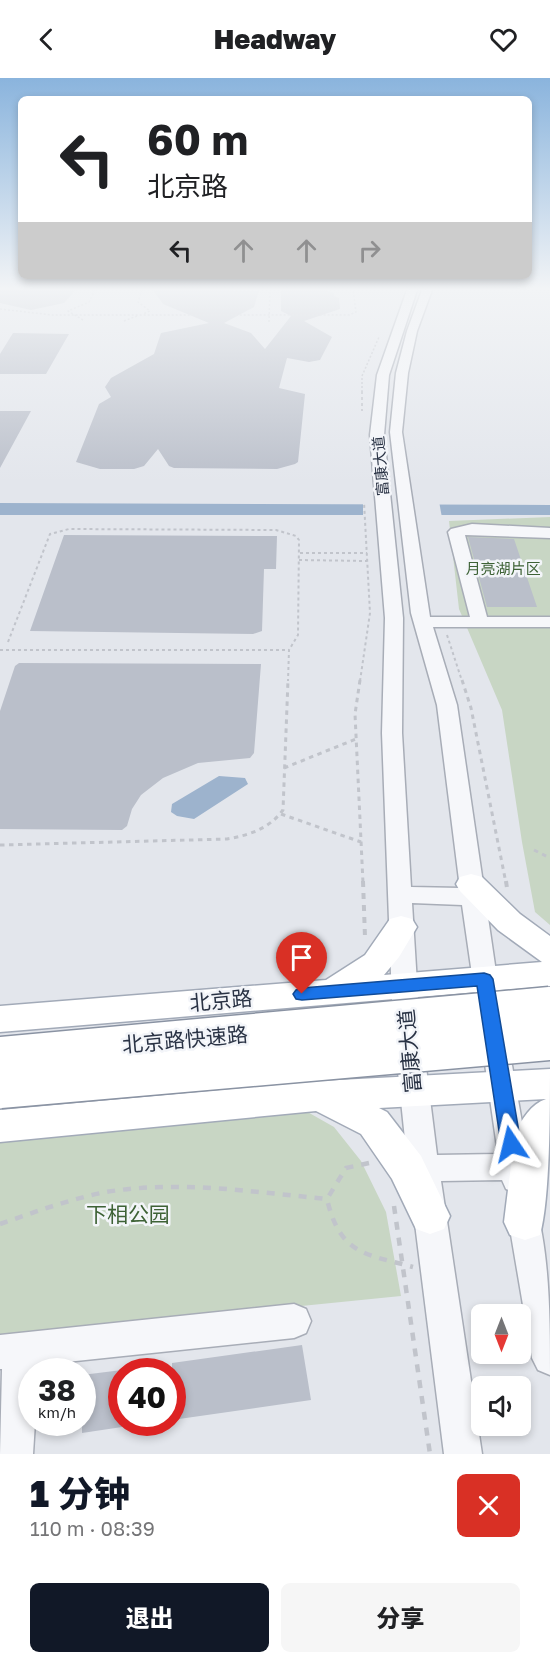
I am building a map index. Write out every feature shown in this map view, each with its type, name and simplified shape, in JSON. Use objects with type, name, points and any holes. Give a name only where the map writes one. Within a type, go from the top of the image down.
[{"type":"highway","name":"北京路快速路","points":[[0,1057],[550,1006]]},
{"type":"highway","name":"北京路快速路","points":[[0,1088],[550,1040]]},
{"type":"main road","points":[[472,891],[550,953]]},
{"type":"main road","points":[[325,992],[372,969],[384,957],[400,911]]},
{"type":"main road","name":"北京路","points":[[0,1019],[550,974]]},
{"type":"main road","points":[[0,1126],[320,1096],[550,1084]]},
{"type":"main road","points":[[320,1096],[374,1123],[410,1162],[407,1168],[430,1216]]},
{"type":"main road","points":[[525,1222],[534,1133],[550,1113]]},
{"type":"street","name":"富康大道","points":[[390,354],[383,375],[377,435],[394,618],[391,695],[404,986],[413,1092],[410,1162]]},
{"type":"street","name":"富康大道","points":[[387,537],[405,504],[396,432],[402,373],[406,354]]},
{"type":"street","points":[[480,622],[456,532],[472,529],[550,533]]},
{"type":"street","points":[[387,537],[434,625],[501,1088],[550,1358]]},
{"type":"street","points":[[434,625],[480,622],[550,622]]},
{"type":"street","points":[[400,911],[472,891]]},
{"type":"street","points":[[410,1162],[515,1167]]},
{"type":"street","points":[[430,1216],[463,1454]]},
{"type":"street","points":[[14,1454],[10,1351],[294,1321]]},
{"type":"path","points":[[364,498],[387,537]]},
{"type":"path","points":[[0,845],[227,839],[262,829],[278,819],[283,810],[289,650],[298,636],[299,540],[285,531],[58,530],[50,534],[8,642]]},
{"type":"path","points":[[299,553],[367,554]]},
{"type":"path","points":[[299,560],[367,561]]},
{"type":"path","points":[[434,625],[471,708],[508,894]]},
{"type":"path","points":[[0,650],[289,650]]},
{"type":"path","points":[[284,768],[356,739]]},
{"type":"path","points":[[281,814],[361,842]]},
{"type":"path","points":[[534,850],[550,858]]},
{"type":"path","points":[[410,1162],[346,1168],[327,1199],[330,1214],[339,1232],[362,1253],[438,1273]]},
{"type":"path","points":[[0,1224],[55,1205],[123,1190],[192,1188],[327,1199]]},
{"type":"green space","name":"月亮湖片区","points":[[550,517],[550,925],[535,912],[502,710],[459,609],[449,521]]},
{"type":"green space","name":"下相公园","points":[[274,1093],[334,1127],[361,1161],[386,1212],[401,1296],[0,1336],[0,1120]]},
{"type":"water","points":[[0,503],[550,505],[550,515],[0,515]]},
{"type":"water","points":[[219,776],[245,778],[248,784],[194,819],[177,816],[171,812],[172,804]]},
{"type":"pier","points":[[363,501],[439,501],[442,518],[363,518]]},
{"type":"building","points":[[0,354],[57,354],[46,374],[0,374]]},
{"type":"building","points":[[154,354],[323,354],[320,360],[309,362],[287,358],[279,388],[305,394],[298,462],[277,469],[174,468],[169,466],[158,449],[144,466],[134,469],[100,469],[76,462],[99,404],[111,397],[105,387],[111,378]]},
{"type":"building","points":[[0,411],[31,411],[0,468]]},
{"type":"building","points":[[64,535],[277,536],[276,569],[264,569],[262,631],[253,634],[30,631]]},
{"type":"building","points":[[468,537],[514,539],[537,607],[487,607]]},
{"type":"building","points":[[19,663],[261,664],[254,753],[250,758],[198,763],[163,778],[141,795],[132,809],[127,826],[122,830],[0,829],[0,711],[15,666]]},
{"type":"building","points":[[302,1345],[311,1400],[186,1418],[186,1361]]},
{"type":"building","points":[[108,1372],[108,1429],[96,1431],[96,1373]]},
{"type":"route","points":[[302,994],[484,979],[511,1144]]}]
